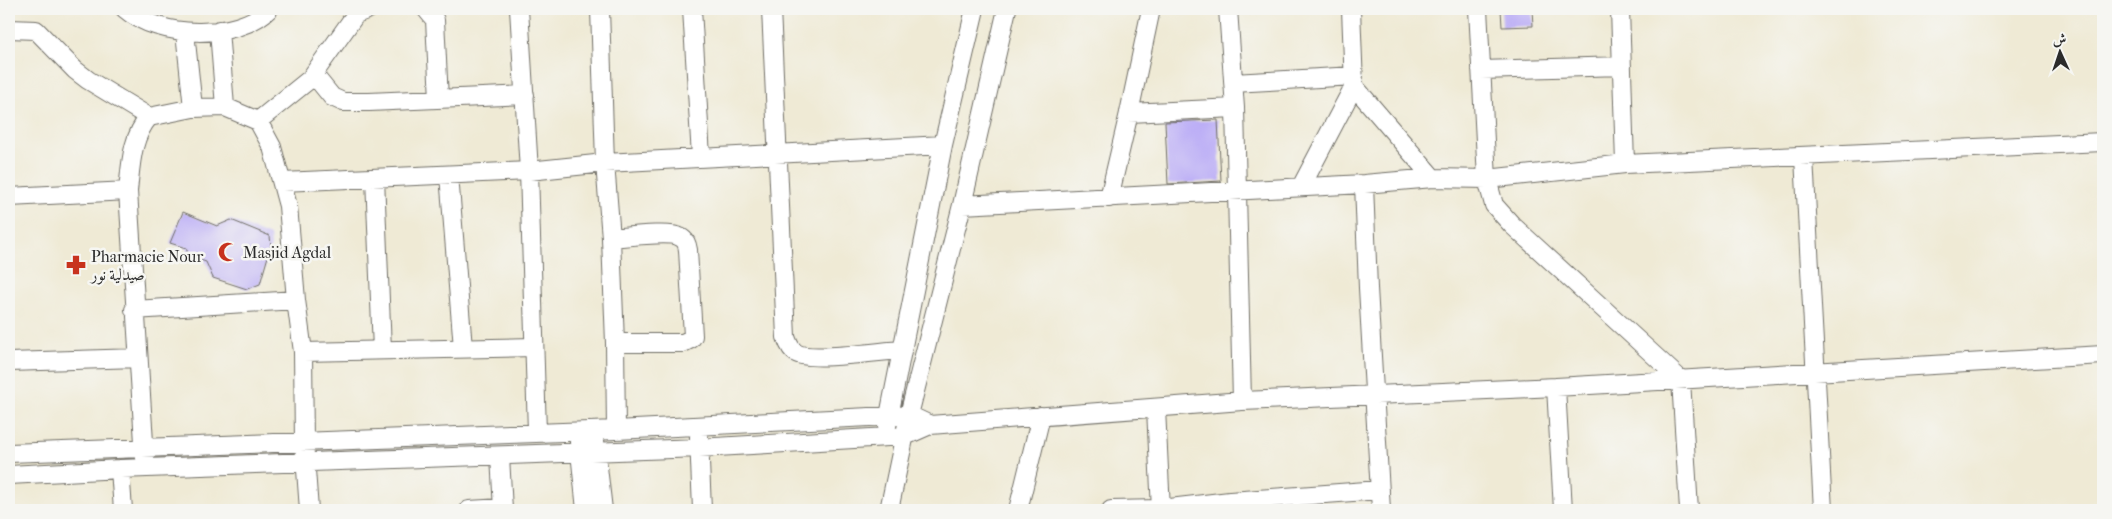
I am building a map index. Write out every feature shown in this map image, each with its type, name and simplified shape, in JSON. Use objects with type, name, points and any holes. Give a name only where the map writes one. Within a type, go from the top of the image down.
[{"type":"street","points":[[125,9],[142,20],[185,32],[219,30],[242,25],[264,14],[269,9]]},
{"type":"street","points":[[258,121],[310,79],[356,14],[369,9]]},
{"type":"street","points":[[426,9],[435,20],[439,99]]},
{"type":"street","points":[[519,9],[526,95],[537,432]]},
{"type":"street","points":[[600,9],[604,163],[611,238],[615,343],[616,430]]},
{"type":"street","points":[[692,9],[701,157]]},
{"type":"street","points":[[771,9],[786,337],[796,353],[803,356],[829,356],[901,350]]},
{"type":"street","points":[[885,437],[943,145],[976,9]]},
{"type":"street","points":[[888,510],[909,415],[962,205],[1007,9]]},
{"type":"street","points":[[1109,198],[1129,113],[1150,9]]},
{"type":"street","points":[[1228,9],[1235,108],[1242,401]]},
{"type":"street","points":[[1301,187],[1354,81],[1351,9]]},
{"type":"street","points":[[1478,9],[1487,179],[1494,205],[1507,220],[1681,380],[1688,510]]},
{"type":"street","points":[[1620,9],[1625,164]]},
{"type":"street","points":[[9,29],[36,30],[75,70],[149,117],[193,108],[225,107],[258,121],[272,147],[288,206],[296,300],[303,352],[304,443],[309,510]]},
{"type":"street","points":[[219,30],[225,107]]},
{"type":"street","points":[[185,32],[193,108]]},
{"type":"street","points":[[1481,70],[1622,66]]},
{"type":"street","points":[[310,79],[318,81],[332,97],[343,102],[526,95]]},
{"type":"street","points":[[1232,83],[1354,81]]},
{"type":"street","points":[[1354,81],[1433,178]]},
{"type":"street","points":[[1129,113],[1235,108]]},
{"type":"street","points":[[146,468],[134,310],[128,191],[131,158],[138,133],[149,117]]},
{"type":"street","points":[[962,205],[1364,184],[1433,178],[1487,179],[1625,164],[2103,142]]},
{"type":"street","points":[[282,182],[529,171],[604,163],[943,145]]},
{"type":"street","points":[[1804,157],[1823,510]]},
{"type":"street","points":[[449,175],[463,348]]},
{"type":"street","points":[[375,178],[382,350]]},
{"type":"street","points":[[1364,184],[1381,510]]},
{"type":"street","points":[[9,197],[128,191]]},
{"type":"street","points":[[611,238],[672,234],[687,243],[693,336],[688,342],[683,343],[615,343]]},
{"type":"street","points":[[134,310],[296,300]]},
{"type":"street","points":[[303,352],[534,346]]},
{"type":"street","points":[[9,475],[120,469],[699,448],[905,436],[930,425],[1242,401],[1556,387],[2103,355]]},
{"type":"street","points":[[9,362],[138,358]]},
{"type":"street","points":[[1556,387],[1563,510]]},
{"type":"street","points":[[1156,409],[1161,510]]},
{"type":"street","points":[[9,453],[616,430],[909,415],[930,425]]},
{"type":"street","points":[[1018,510],[1042,416]]},
{"type":"street","points":[[700,426],[699,448],[702,510]]},
{"type":"street","points":[[586,510],[587,431]]},
{"type":"street","points":[[588,452],[603,510]]},
{"type":"street","points":[[469,510],[503,509],[500,456]]},
{"type":"street","points":[[120,469],[123,510]]},
{"type":"street","points":[[1111,510],[1161,510],[1292,503],[1380,490]]},
{"type":"building","points":[[1501,9],[1532,9],[1533,26],[1502,27]]},
{"type":"building","points":[[1218,120],[1221,181],[1168,184],[1165,122]]},
{"type":"building","name":"Masjid Agdal","points":[[183,212],[217,226],[231,220],[270,236],[271,246],[260,284],[247,289],[213,278],[206,262],[189,256],[186,248],[170,243]]},
{"type":"place","name":"Masjid Agdal","points":[[228,252]]},
{"type":"place","name":"Pharmacie Nour صيدلية نور","points":[[76,265]]}]
